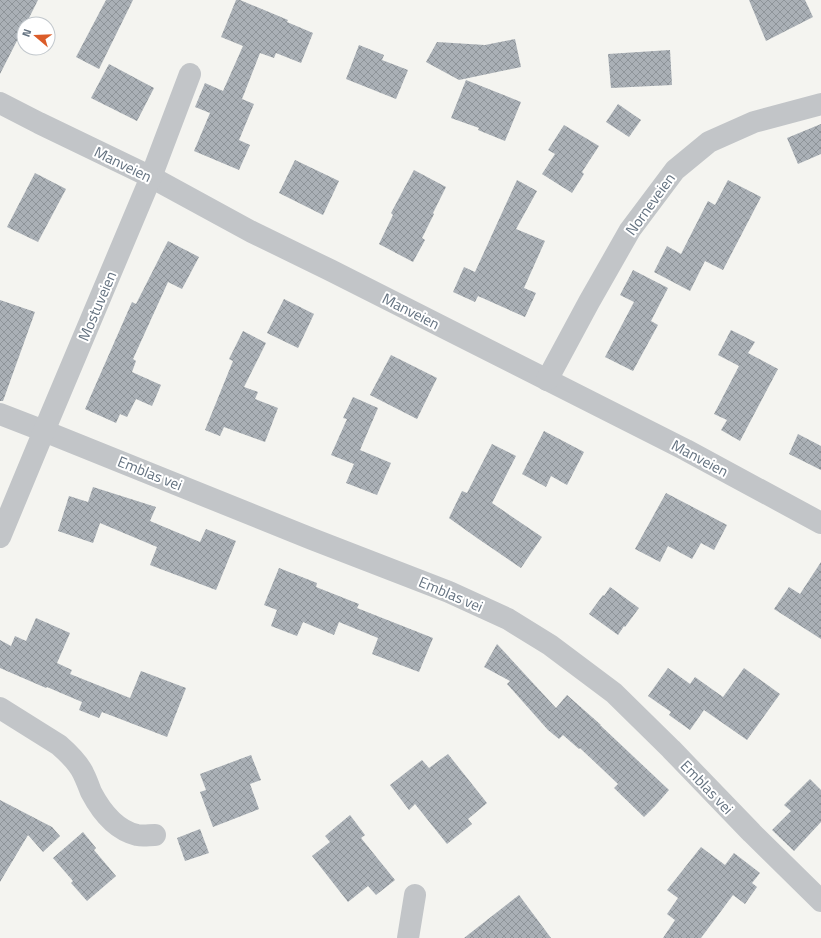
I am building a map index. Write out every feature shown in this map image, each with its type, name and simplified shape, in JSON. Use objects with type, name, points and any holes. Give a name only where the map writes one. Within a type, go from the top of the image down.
[{"type":"street","name":"Mostuveien","points":[[0,536],[151,177],[190,74]]},
{"type":"street","name":"Manveien","points":[[0,103],[151,177],[252,232],[686,450],[821,523]]},
{"type":"street","name":"Norneveien","points":[[547,380],[630,230],[674,170],[709,142],[754,122],[821,104]]},
{"type":"street","name":"Emblas vei","points":[[0,414],[449,592],[514,623],[550,645],[614,693],[821,902]]},
{"type":"street","points":[[0,708],[59,745],[67,752],[84,774],[91,792],[111,822],[124,830],[137,835],[155,835]]},
{"type":"street","points":[[408,938],[415,895]]},
{"type":"building","points":[[0,0],[38,0],[30,16],[16,16],[16,43],[0,74]]},
{"type":"building","points":[[106,0],[133,0],[99,69],[76,57]]},
{"type":"building","points":[[236,0],[240,0],[288,20],[287,22],[313,33],[301,63],[276,53],[274,58],[260,53],[242,99],[254,104],[239,140],[250,145],[239,170],[194,151],[210,113],[195,107],[205,83],[223,91],[243,46],[221,37]]},
{"type":"building","points":[[749,0],[805,0],[813,17],[766,41]]},
{"type":"building","points":[[515,39],[521,67],[459,80],[426,62],[437,42],[485,45]]},
{"type":"building","points":[[359,45],[384,55],[382,60],[408,70],[396,99],[346,79]]},
{"type":"building","points":[[670,50],[672,85],[611,88],[608,54]]},
{"type":"building","points":[[109,64],[154,88],[137,121],[91,98]]},
{"type":"building","points":[[466,80],[521,102],[505,141],[478,130],[479,128],[451,118]]},
{"type":"building","points":[[618,104],[641,120],[629,137],[606,122]]},
{"type":"building","points":[[821,124],[821,154],[798,164],[787,138]]},
{"type":"building","points":[[564,125],[599,146],[582,172],[584,174],[572,193],[542,174],[555,154],[548,150]]},
{"type":"building","points":[[295,160],[339,181],[323,215],[279,193]]},
{"type":"building","points":[[414,170],[446,187],[422,238],[425,240],[413,262],[379,244],[393,215],[391,213]]},
{"type":"building","points":[[35,173],[66,189],[38,242],[7,227]]},
{"type":"building","points":[[517,180],[537,191],[516,229],[545,241],[524,288],[536,293],[525,317],[478,296],[475,302],[453,292],[464,267],[475,272]]},
{"type":"building","points":[[728,180],[761,197],[723,270],[705,261],[690,291],[654,272],[667,246],[681,254],[708,201],[715,205]]},
{"type":"building","points":[[168,241],[199,257],[182,289],[168,282],[133,359],[136,361],[132,372],[161,385],[152,406],[136,399],[127,417],[120,414],[116,423],[85,409],[132,302],[136,304]]},
{"type":"building","points":[[633,270],[668,288],[651,321],[658,325],[633,371],[605,357],[634,302],[620,295]]},
{"type":"building","points":[[284,299],[314,314],[298,348],[267,333]]},
{"type":"building","points":[[0,300],[35,312],[3,401],[0,401]]},
{"type":"building","points":[[731,330],[755,342],[748,353],[778,369],[740,441],[721,430],[727,420],[714,414],[739,366],[718,355]]},
{"type":"building","points":[[243,331],[266,343],[244,387],[258,392],[255,399],[278,408],[265,442],[224,427],[220,436],[205,430],[233,361],[229,359]]},
{"type":"building","points":[[391,355],[437,378],[417,419],[370,395]]},
{"type":"building","points":[[353,397],[378,408],[360,450],[391,463],[377,495],[346,483],[354,464],[331,455],[347,419],[343,418]]},
{"type":"building","points":[[544,431],[584,452],[567,485],[551,476],[546,487],[522,474]]},
{"type":"building","points":[[798,434],[821,446],[821,470],[789,454]]},
{"type":"building","points":[[492,444],[516,456],[492,503],[542,537],[521,568],[449,518],[462,491],[467,493]]},
{"type":"building","points":[[93,487],[156,507],[150,521],[200,542],[206,529],[236,541],[216,590],[150,565],[157,547],[100,523],[93,543],[58,531],[69,496],[88,502]]},
{"type":"building","points":[[666,493],[727,525],[714,550],[701,543],[692,559],[668,546],[660,562],[635,549]]},
{"type":"building","points":[[821,562],[821,639],[774,609],[789,587],[800,594]]},
{"type":"building","points":[[279,568],[317,583],[316,587],[359,604],[357,608],[433,638],[419,672],[372,654],[378,638],[339,622],[334,635],[303,622],[297,636],[271,626],[277,610],[264,605]]},
{"type":"building","points":[[610,587],[639,608],[618,635],[589,614]]},
{"type":"building","points":[[36,618],[70,633],[57,663],[72,670],[70,674],[130,698],[141,671],[186,688],[167,737],[102,712],[99,718],[79,710],[82,702],[0,668],[0,640],[11,646],[15,636],[26,641]]},
{"type":"building","points":[[497,644],[556,708],[567,695],[601,725],[669,790],[644,817],[614,788],[618,784],[580,748],[579,749],[563,735],[559,739],[548,730],[507,684],[510,681],[484,667]]},
{"type":"building","points":[[668,668],[690,684],[695,677],[723,697],[744,668],[780,694],[747,740],[704,710],[690,730],[669,715],[671,712],[648,696]]},
{"type":"building","points":[[448,754],[487,803],[468,819],[472,824],[447,844],[415,804],[409,810],[390,785],[422,760],[429,768]]},
{"type":"building","points":[[251,755],[261,780],[250,784],[259,809],[213,827],[200,792],[206,790],[200,774]]},
{"type":"building","points":[[810,779],[821,790],[821,822],[794,851],[772,830],[791,811],[784,805]]},
{"type":"building","points":[[0,800],[52,827],[60,836],[43,852],[28,835],[0,882]]},
{"type":"building","points":[[350,815],[365,835],[361,838],[395,880],[376,895],[368,886],[348,902],[312,856],[330,842],[325,836]]},
{"type":"building","points":[[200,829],[209,853],[185,861],[177,838]]},
{"type":"building","points":[[83,832],[96,848],[94,850],[116,876],[87,901],[71,883],[73,881],[53,858]]},
{"type":"building","points":[[701,847],[725,865],[734,853],[760,873],[752,883],[757,887],[745,904],[733,895],[701,938],[663,938],[675,920],[667,914],[678,898],[667,890]]},
{"type":"building","points":[[519,895],[551,938],[464,938]]}]
